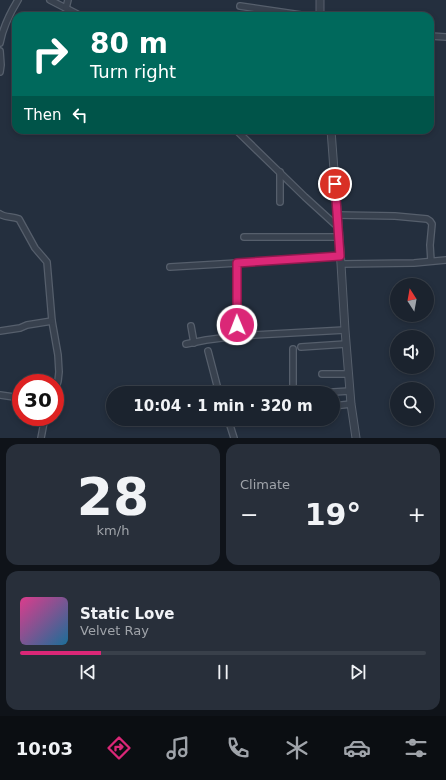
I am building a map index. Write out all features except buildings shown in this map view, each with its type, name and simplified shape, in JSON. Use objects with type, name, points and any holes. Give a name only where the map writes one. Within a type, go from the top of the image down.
[{"type":"street","points":[[0,43],[5,24],[18,0]]},
{"type":"street","points":[[50,0],[73,12]]},
{"type":"street","points":[[66,8],[68,0]]},
{"type":"street","points":[[320,0],[320,12]]},
{"type":"street","points":[[240,6],[281,12]]},
{"type":"street","points":[[434,36],[446,37]]},
{"type":"street","points":[[0,51],[0,72]]},
{"type":"street","points":[[240,134],[338,227]]},
{"type":"street","points":[[331,134],[340,256],[345,264],[344,330],[351,404],[356,438]]},
{"type":"street","points":[[280,172],[280,202]]},
{"type":"street","points":[[0,214],[19,219],[34,248],[47,262],[52,321],[58,355],[59,374]]},
{"type":"street","points":[[337,215],[395,216],[427,219],[432,224],[431,261]]},
{"type":"street","points":[[244,237],[338,236]]},
{"type":"street","points":[[170,267],[340,256]]},
{"type":"street","points":[[345,264],[414,263],[446,260]]},
{"type":"street","points":[[237,263],[237,336]]},
{"type":"street","points":[[0,331],[52,321]]},
{"type":"street","points":[[191,326],[194,343]]},
{"type":"street","points":[[186,344],[237,336],[344,330]]},
{"type":"street","points":[[301,347],[346,344]]},
{"type":"street","points":[[293,349],[293,386]]},
{"type":"street","points":[[208,351],[217,386]]},
{"type":"street","points":[[322,374],[348,374]]},
{"type":"street","points":[[340,392],[350,391]]},
{"type":"street","points":[[0,395],[12,397]]},
{"type":"street","points":[[340,405],[351,404]]},
{"type":"street","points":[[41,438],[43,426]]},
{"type":"street","points":[[230,426],[234,438]]},
{"type":"route","points":[[237,325],[237,263],[340,256],[335,184]]}]
